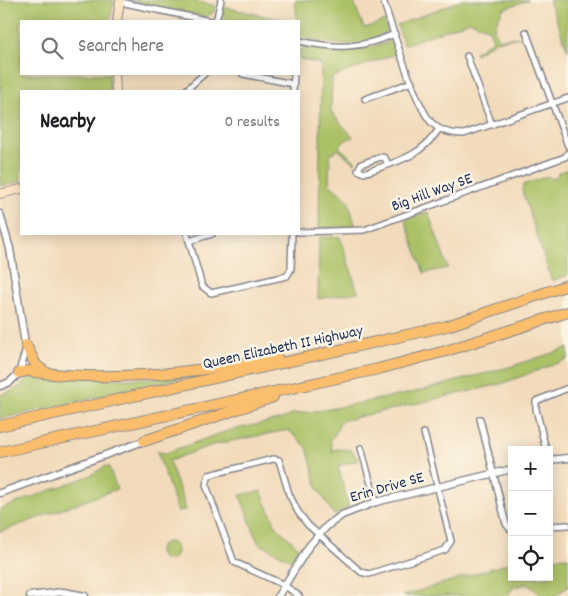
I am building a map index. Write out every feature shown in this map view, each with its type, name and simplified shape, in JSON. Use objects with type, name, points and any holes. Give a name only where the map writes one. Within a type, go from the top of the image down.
[{"type":"highway","name":"Queen Elizabeth II Highway","points":[[0,426],[447,326],[568,285]]},
{"type":"highway","points":[[0,452],[313,384],[446,351],[568,312]]},
{"type":"highway","points":[[26,345],[39,368],[58,374]]},
{"type":"highway","points":[[19,373],[27,371],[58,374],[174,373],[296,354],[325,353]]},
{"type":"highway","points":[[144,441],[313,384]]},
{"type":"main road","points":[[117,20],[120,1]]},
{"type":"main road","points":[[115,75],[116,90]]},
{"type":"main road","points":[[0,194],[20,189]]},
{"type":"street","points":[[216,20],[221,0]]},
{"type":"street","points":[[383,0],[424,112],[439,129],[464,134],[568,98]]},
{"type":"street","points":[[120,1],[206,20]]},
{"type":"street","points":[[526,32],[568,146]]},
{"type":"street","points":[[300,41],[344,48],[373,43],[395,34]]},
{"type":"street","points":[[467,56],[492,125]]},
{"type":"street","points":[[186,90],[203,75]]},
{"type":"street","points":[[248,75],[293,84]]},
{"type":"street","points":[[293,90],[294,75]]},
{"type":"street","points":[[365,99],[412,82]]},
{"type":"street","points":[[388,165],[385,158],[381,157],[361,164],[358,170],[364,173],[388,165],[418,153],[439,129]]},
{"type":"street","name":"Big Hill Way SE","points":[[300,232],[364,230],[565,157],[568,152]]},
{"type":"street","points":[[0,214],[10,249],[26,345],[25,359],[19,373],[10,382],[0,386]]},
{"type":"street","points":[[187,235],[202,286],[211,293],[287,276],[291,269],[292,235]]},
{"type":"street","points":[[189,241],[209,235]]},
{"type":"street","points":[[545,446],[536,409],[536,401],[568,388]]},
{"type":"street","points":[[480,419],[508,526]]},
{"type":"street","points":[[300,596],[284,585],[234,562],[206,485],[209,474],[273,459],[278,460],[293,504],[304,520],[361,572],[366,574],[445,550],[451,540],[424,433]]},
{"type":"street","points":[[0,494],[144,441]]},
{"type":"street","points":[[361,448],[376,502]]},
{"type":"street","points":[[553,460],[568,458]]},
{"type":"street","name":"Erin Drive SE","points":[[278,596],[300,558],[319,534],[342,515],[376,502],[508,470]]},
{"type":"street","points":[[553,526],[568,525]]},
{"type":"street","points":[[30,596],[64,592],[85,596]]},
{"type":"green space","points":[[0,0],[114,0],[110,20],[20,20],[20,75],[109,75],[110,90],[20,90],[20,182],[1,186]]},
{"type":"green space","points":[[130,0],[189,0],[216,6],[213,13],[205,17]]},
{"type":"green space","points":[[295,0],[353,0],[364,28],[385,21],[387,31],[379,38],[369,42],[332,44],[300,38],[300,20],[297,20]]},
{"type":"green space","points":[[462,0],[528,0],[503,9],[494,28],[498,39],[520,37],[496,41],[475,54],[475,52],[493,40],[489,29],[470,21],[404,45],[397,25]]},
{"type":"green space","points":[[549,0],[568,0],[568,51]]},
{"type":"green space","points":[[224,7],[282,20],[226,20],[223,14]]},
{"type":"green space","points":[[389,42],[394,44],[398,53],[332,77],[331,112],[353,137],[346,140],[339,147],[356,162],[337,149],[330,156],[329,184],[348,200],[356,228],[319,228],[321,64],[300,59],[300,50],[305,47],[337,51],[368,48]]},
{"type":"green space","points":[[568,169],[568,275],[552,281],[522,191],[523,185],[548,176],[551,179],[557,177],[558,173]]},
{"type":"green space","points":[[428,212],[448,268],[424,273],[405,220]]},
{"type":"green space","points":[[319,237],[340,237],[358,292],[318,299]]},
{"type":"green space","points":[[568,348],[568,359],[501,384],[341,421],[330,440],[333,452],[335,449],[351,450],[359,460],[338,466],[349,507],[334,515],[317,487],[307,447],[288,430],[212,445],[169,461],[186,509],[178,512],[157,452],[166,453],[227,431],[282,419],[292,414],[324,410],[416,392],[509,367]]},
{"type":"green space","points":[[30,375],[127,379],[191,376],[0,419],[0,395],[17,388]]},
{"type":"green space","points":[[106,466],[109,467],[117,489],[0,532],[0,509],[89,476]]},
{"type":"green space","points":[[261,491],[276,526],[301,550],[293,561],[258,543],[240,495]]},
{"type":"green space","points":[[168,542],[174,545],[177,551],[174,557],[168,560],[162,557],[159,551],[162,545]]},
{"type":"green space","points":[[568,557],[568,586],[555,596],[543,596],[527,584],[514,587],[507,596],[402,596],[508,563],[508,581],[553,581],[553,558]]}]
